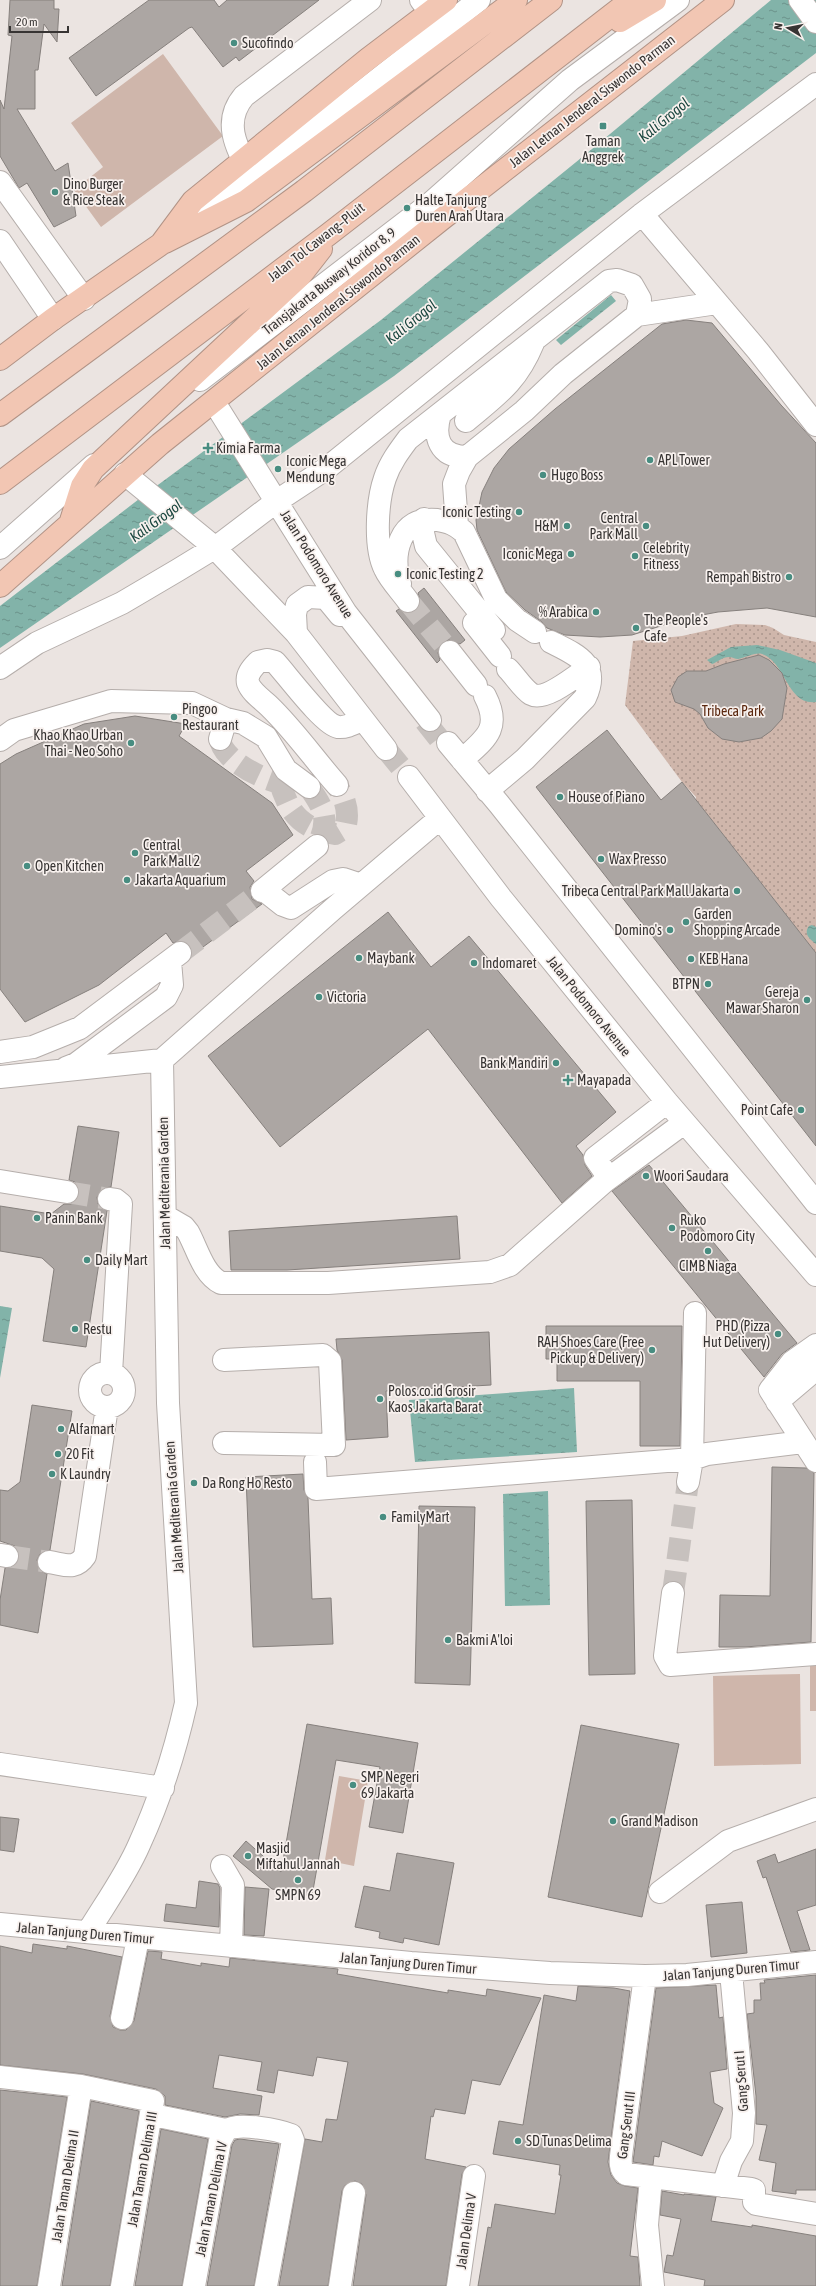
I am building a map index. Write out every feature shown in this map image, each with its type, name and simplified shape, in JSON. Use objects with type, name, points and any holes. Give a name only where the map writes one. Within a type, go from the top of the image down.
[{"type":"highway","points":[[0,359],[53,319],[84,299],[160,244],[246,201],[516,0]]},
{"type":"highway","points":[[0,415],[304,191],[551,0]]},
{"type":"highway","name":"Jalan Tol Cawang–Pluit","points":[[0,483],[329,234],[631,0]]},
{"type":"highway","points":[[595,28],[622,21],[655,0]]},
{"type":"highway","name":"Jalan Letnan Jenderal Siswondo Parman","points":[[0,586],[125,474],[437,223],[723,0]]},
{"type":"highway","points":[[160,244],[193,201],[248,169],[368,58],[432,4]]},
{"type":"highway","points":[[69,525],[82,486],[93,469],[300,276],[316,258],[329,234]]},
{"type":"street","points":[[370,0],[244,96],[235,106],[232,128],[248,169],[479,0]]},
{"type":"street","name":"Transjakarta Busway Koridor 8, 9","points":[[0,548],[112,450],[432,202],[570,80],[678,0]]},
{"type":"street","points":[[800,0],[816,22]]},
{"type":"street","points":[[810,0],[816,9]]},
{"type":"street","points":[[0,668],[37,644],[122,603],[214,546],[276,500],[326,468],[642,214],[816,84]]},
{"type":"street","points":[[0,182],[84,299]]},
{"type":"street","points":[[642,214],[717,303],[816,425]]},
{"type":"street","points":[[0,241],[53,319]]},
{"type":"street","points":[[493,797],[525,759],[585,698],[590,684],[589,667],[573,653],[543,637],[517,620],[496,600],[464,532],[457,525],[448,522],[424,519],[413,524],[406,530],[400,539],[397,550],[398,577],[406,597],[385,568],[379,543],[380,498],[385,478],[394,458],[408,439],[535,337],[609,281],[617,280],[632,285],[640,299],[637,315]]},
{"type":"street","points":[[457,525],[454,484],[467,457],[524,411],[563,374],[637,315],[717,303]]},
{"type":"street","points":[[535,337],[524,365],[471,427],[520,392],[551,374],[563,374]]},
{"type":"street","name":"Jalan Podomoro Avenue","points":[[214,402],[346,613],[427,720],[326,598],[308,597],[297,605],[295,614],[296,633]]},
{"type":"street","points":[[440,414],[437,426],[439,442],[451,454],[467,457]]},
{"type":"street","points":[[125,474],[214,546],[296,633],[362,720],[386,748]]},
{"type":"street","points":[[424,519],[423,533],[426,546],[494,630]]},
{"type":"street","points":[[443,585],[530,694],[537,696],[546,695],[567,683],[589,667]]},
{"type":"street","points":[[450,652],[480,690],[492,710],[491,729],[487,737],[462,760]]},
{"type":"street","points":[[337,785],[297,739],[285,722],[254,692],[248,684],[248,675],[258,662],[267,660],[275,662],[325,721],[337,727],[345,727],[362,720]]},
{"type":"street","points":[[5,734],[111,701],[192,703],[223,729],[243,723],[266,737],[283,776],[309,787]]},
{"type":"street","points":[[493,797],[476,787],[446,744],[462,760],[493,797],[816,1203]]},
{"type":"street","name":"Jalan Podomoro Avenue","points":[[408,777],[501,898],[684,1123],[814,1267]]},
{"type":"street","points":[[0,1077],[162,1060],[361,885],[439,819]]},
{"type":"street","points":[[316,846],[263,890],[283,905],[291,908],[333,880],[343,879],[361,885]]},
{"type":"street","points":[[0,1052],[33,1047],[80,1028],[175,957],[172,985],[166,997],[76,1064],[57,1072]]},
{"type":"street","name":"Jalan Mediterania Garden","points":[[88,1932],[139,1846],[163,1788],[176,1749],[186,1703],[168,1403],[162,1060]]},
{"type":"street","points":[[610,1178],[595,1158],[667,1102]]},
{"type":"street","points":[[165,1216],[184,1227],[209,1273],[214,1280],[221,1283],[328,1283],[472,1274],[499,1270],[510,1265],[610,1178],[684,1123]]},
{"type":"street","points":[[0,1181],[67,1192]]},
{"type":"street","points":[[49,1562],[75,1566],[80,1564],[85,1556],[107,1407],[117,1404],[121,1400],[125,1390],[121,1379],[111,1373],[121,1204],[116,1200],[109,1199]]},
{"type":"street","points":[[688,1482],[692,1459],[695,1313]]},
{"type":"street","points":[[773,1396],[792,1362],[816,1345]]},
{"type":"street","points":[[224,1360],[323,1355],[330,1361],[328,1456],[316,1489],[692,1459],[706,1454],[803,1442]]},
{"type":"street","points":[[773,1396],[816,1369]]},
{"type":"street","points":[[773,1396],[816,1461]]},
{"type":"street","points":[[224,1443],[328,1456]]},
{"type":"street","points":[[673,1593],[665,1656],[670,1665],[816,1654]]},
{"type":"street","points":[[0,1764],[163,1788]]},
{"type":"street","points":[[660,1892],[728,1841],[816,1809]]},
{"type":"street","points":[[222,1866],[233,1885],[231,1946]]},
{"type":"street","name":"Jalan Tanjung Duren Timur","points":[[0,1924],[489,1970],[645,1976],[731,1972],[816,1962]]},
{"type":"street","points":[[122,2018],[138,1938]]},
{"type":"street","name":"Gang Serut I","points":[[723,2186],[731,2161],[742,2141],[744,2113],[731,1972]]},
{"type":"street","name":"Gang Serut III","points":[[645,1976],[621,2169],[626,2174],[754,2190],[754,2202],[756,2204],[816,2214]]},
{"type":"street","points":[[0,2077],[81,2086]]},
{"type":"street","name":"Jalan Taman Delima III","points":[[81,2086],[153,2101],[153,2115],[122,2286]]},
{"type":"street","name":"Jalan Taman Delima II","points":[[48,2286],[81,2086]]},
{"type":"street","points":[[153,2115],[226,2130]]},
{"type":"street","name":"Jalan Taman Delima IV","points":[[194,2286],[220,2141],[226,2130],[236,2127],[291,2135],[293,2140],[266,2286]]},
{"type":"street","name":"Jalan Delima V","points":[[458,2286],[474,2176]]},
{"type":"street","points":[[651,2177],[647,2225],[653,2286]]},
{"type":"street","points":[[340,2286],[354,2193]]},
{"type":"green space","points":[[163,54],[223,136],[101,227],[74,190],[103,167],[71,123]]},
{"type":"green space","name":"Tribeca Park","points":[[736,624],[765,625],[784,635],[816,642],[816,953],[696,800],[696,797],[682,782],[625,705],[633,641],[682,636]]},
{"type":"green space","points":[[810,1666],[816,1666],[816,1711],[810,1711]]},
{"type":"green space","points":[[800,1674],[801,1764],[714,1766],[713,1676]]},
{"type":"green space","points":[[339,1776],[368,1781],[354,1866],[325,1860]]},
{"type":"water","name":"Kali Grogol","points":[[771,0],[816,0],[816,53],[394,376],[0,648],[0,606],[143,496],[381,320],[586,154]]},
{"type":"water","points":[[611,295],[616,301],[561,345],[556,340]]},
{"type":"water","points":[[757,645],[780,650],[816,663],[816,702],[806,701],[792,691],[776,665],[762,654],[753,654],[738,659],[727,657],[712,664],[707,660],[731,647]]},
{"type":"water","points":[[812,925],[816,927],[816,944],[807,934],[807,929]]},
{"type":"water","points":[[0,1306],[12,1308],[0,1378]]},
{"type":"water","points":[[574,1388],[577,1452],[415,1462],[409,1400]]},
{"type":"water","points":[[548,1491],[550,1605],[505,1606],[503,1494]]},
{"type":"building","points":[[10,0],[54,0],[54,9],[59,9],[57,42],[44,24],[38,70],[35,70],[35,109],[17,109],[55,171],[68,163],[76,216],[54,227],[27,183],[19,188],[0,156],[0,100],[4,109],[12,36],[8,35]]},
{"type":"building","points":[[149,0],[214,0],[219,7],[227,0],[319,0],[239,61],[236,57],[223,67],[192,27],[189,28],[96,96],[69,58]]},
{"type":"building","name":"Central Park Mall","points":[[686,320],[712,323],[781,405],[816,443],[816,617],[767,608],[718,612],[686,618],[632,635],[600,637],[565,635],[547,628],[542,622],[525,610],[506,592],[477,530],[476,520],[482,492],[494,468],[509,449],[555,409],[662,324]]},
{"type":"building","points":[[424,588],[465,640],[460,644],[449,640],[442,642],[438,653],[440,660],[437,663],[396,611],[399,609],[409,613],[416,611],[420,600],[418,593]]},
{"type":"building","points":[[759,655],[769,660],[782,673],[787,688],[782,719],[771,731],[761,738],[739,742],[722,739],[708,728],[700,714],[694,709],[675,702],[671,690],[678,677],[687,671],[706,671],[724,664]]},
{"type":"building","name":"Central Park Mall 2","points":[[135,716],[186,724],[179,736],[272,803],[293,835],[246,871],[254,881],[250,887],[252,899],[262,904],[192,955],[190,945],[179,941],[173,943],[166,933],[99,985],[25,1022],[0,989],[0,764],[16,754],[84,724]]},
{"type":"building","name":"Garden Shopping Arcade","points":[[607,730],[661,800],[682,782],[816,953],[816,1146],[536,787]]},
{"type":"building","points":[[388,912],[431,967],[469,936],[616,1112],[576,1146],[583,1155],[585,1165],[592,1176],[562,1203],[428,1029],[280,1147],[208,1056]]},
{"type":"building","points":[[78,1126],[119,1132],[111,1187],[104,1188],[97,1197],[98,1204],[107,1211],[86,1347],[43,1341],[54,1269],[42,1258],[0,1251],[0,1206],[51,1214],[64,1204],[71,1204],[77,1200],[79,1187],[75,1182],[69,1180]]},
{"type":"building","points":[[649,1165],[797,1343],[782,1354],[764,1377],[612,1191]]},
{"type":"building","points":[[457,1216],[460,1259],[287,1270],[231,1270],[229,1231]]},
{"type":"building","points":[[546,1326],[682,1326],[680,1446],[640,1446],[640,1381],[557,1381],[557,1359],[546,1359]]},
{"type":"building","points":[[489,1332],[491,1385],[386,1391],[388,1437],[346,1440],[342,1360],[337,1350],[336,1339]]},
{"type":"building","points":[[32,1405],[72,1411],[50,1550],[40,1554],[37,1560],[41,1571],[47,1574],[38,1633],[0,1625],[0,1600],[5,1568],[17,1564],[19,1557],[15,1546],[0,1541],[0,1490],[8,1491],[20,1482]]},
{"type":"building","points":[[772,1467],[806,1468],[814,1473],[811,1642],[745,1647],[719,1647],[720,1595],[770,1596]]},
{"type":"building","points":[[303,1474],[304,1490],[308,1498],[312,1599],[331,1598],[333,1644],[253,1647],[246,1477]]},
{"type":"building","points":[[632,1500],[635,1674],[589,1675],[586,1501]]},
{"type":"building","points":[[419,1506],[475,1507],[470,1685],[415,1683]]},
{"type":"building","points":[[307,1724],[418,1743],[403,1833],[369,1827],[380,1767],[336,1760],[312,1896],[272,1889],[233,1856],[246,1841],[281,1872]]},
{"type":"building","name":"Grand Madison","points":[[581,1725],[679,1744],[642,1917],[548,1897]]},
{"type":"building","points":[[0,1817],[19,1819],[14,1852],[0,1850]]},
{"type":"building","points":[[816,1849],[816,1905],[797,1911],[810,1950],[791,1952],[766,1877],[763,1878],[757,1861],[775,1854],[778,1863]]},
{"type":"building","points":[[397,1853],[454,1863],[439,1945],[404,1938],[403,1943],[379,1938],[380,1932],[355,1927],[364,1886],[390,1891]]},
{"type":"building","points":[[199,1881],[218,1884],[220,1888],[219,1927],[164,1921],[166,1904],[196,1908]]},
{"type":"building","points":[[245,1887],[269,1889],[264,1936],[244,1935]]},
{"type":"building","points":[[742,1902],[747,1953],[711,1957],[706,1905]]},
{"type":"building","points":[[33,1944],[67,1949],[67,1946],[122,1957],[110,2016],[113,2027],[120,2030],[126,2030],[134,2021],[148,1951],[162,1952],[161,1959],[201,1966],[201,1963],[229,1967],[230,1958],[338,1969],[337,1974],[448,1993],[448,1990],[486,1996],[487,1989],[541,1998],[500,2085],[472,2080],[465,2114],[435,2109],[433,2117],[431,2116],[425,2159],[466,2167],[462,2174],[446,2286],[353,2286],[366,2195],[362,2184],[355,2181],[345,2185],[342,2191],[328,2286],[279,2286],[305,2139],[322,2142],[326,2119],[337,2120],[348,2062],[317,2057],[313,2076],[278,2070],[274,2093],[257,2090],[262,2062],[219,2055],[213,2088],[262,2096],[259,2115],[240,2114],[225,2117],[165,2105],[165,2096],[156,2089],[83,2074],[0,2065],[0,1946],[32,1953]]},
{"type":"building","points":[[816,1975],[816,2190],[796,2190],[796,2194],[772,2191],[776,2163],[759,2160],[767,2125],[756,2124],[756,2096],[747,2014],[754,2013],[754,2000],[761,2000],[760,1983],[765,1983],[764,1980]]},
{"type":"building","points":[[716,1985],[719,2018],[723,2017],[727,2069],[710,2072],[714,2103],[723,2108],[702,2156],[662,2141],[659,2157],[654,2156],[653,2165],[633,2162],[656,1988]]},
{"type":"building","points":[[578,1986],[614,1988],[630,1991],[608,2162],[611,2175],[617,2183],[638,2188],[630,2256],[638,2257],[640,2286],[478,2286],[488,2227],[491,2228],[495,2204],[555,2214],[561,2175],[559,2175],[560,2165],[493,2154],[499,2121],[523,2125],[544,1995],[576,2001]]},
{"type":"building","points":[[0,2090],[67,2097],[37,2286],[0,2286]]},
{"type":"building","points":[[91,2101],[139,2111],[110,2286],[62,2286]]},
{"type":"building","points":[[161,2129],[208,2139],[182,2286],[135,2286]]},
{"type":"building","points":[[240,2139],[279,2144],[254,2286],[207,2286],[232,2145],[235,2140]]},
{"type":"building","points":[[662,2191],[684,2195],[716,2197],[711,2221],[752,2227],[752,2225],[816,2236],[816,2286],[704,2286],[705,2280],[664,2272],[667,2255],[673,2256],[681,2219],[660,2215]]},
{"type":"tunnel","points":[[408,601],[450,652]]},
{"type":"tunnel","points":[[425,721],[444,745]]},
{"type":"tunnel","points":[[220,739],[222,747],[235,761],[254,773],[280,783]]},
{"type":"tunnel","points":[[386,749],[409,777]]},
{"type":"tunnel","points":[[281,781],[282,790],[290,807],[299,819],[305,824],[319,830],[335,834],[345,828],[347,816],[346,806],[337,785]]},
{"type":"tunnel","points":[[309,787],[324,814],[324,828],[318,844]]},
{"type":"tunnel","points":[[180,953],[262,891]]},
{"type":"tunnel","points":[[67,1192],[109,1199]]},
{"type":"tunnel","points":[[673,1593],[688,1482]]},
{"type":"tunnel","points":[[7,1556],[49,1562]]},
{"type":"place","name":"Sucofindo","points":[[234,43]]},
{"type":"place","name":"Taman Anggrek","points":[[603,126]]},
{"type":"place","name":"Dino Burger & Rice Steak","points":[[55,192]]},
{"type":"place","name":"Halte Tanjung Duren Arah Utara","points":[[407,208]]},
{"type":"place","name":"Kimia Farma","points":[[208,448]]},
{"type":"place","name":"APL Tower","points":[[650,460]]},
{"type":"place","name":"Iconic Mega Mendung","points":[[278,469]]},
{"type":"place","name":"Hugo Boss","points":[[543,475]]},
{"type":"place","name":"Iconic Testing","points":[[519,512]]},
{"type":"place","name":"H&M","points":[[567,526]]},
{"type":"place","name":"Central Park Mall","points":[[646,526]]},
{"type":"place","name":"Iconic Mega","points":[[571,554]]},
{"type":"place","name":"Celebrity Fitness","points":[[635,556]]},
{"type":"place","name":"Iconic Testing 2","points":[[398,574]]},
{"type":"place","name":"Rempah Bistro","points":[[789,577]]},
{"type":"place","name":"% Arabica","points":[[596,612]]},
{"type":"place","name":"The People's Cafe","points":[[636,628]]},
{"type":"place","name":"Pingoo Restaurant","points":[[174,717]]},
{"type":"place","name":"Khao Khao Urban Thai - Neo Soho","points":[[131,743]]},
{"type":"place","name":"House of Piano","points":[[560,797]]},
{"type":"place","name":"Central Park Mall 2","points":[[135,853]]},
{"type":"place","name":"Wax Presso","points":[[601,859]]},
{"type":"place","name":"Open Kitchen","points":[[27,866]]},
{"type":"place","name":"Jakarta Aquarium","points":[[127,880]]},
{"type":"place","name":"Tribeca Central Park Mall Jakarta","points":[[737,891]]},
{"type":"place","name":"Garden Shopping Arcade","points":[[686,922]]},
{"type":"place","name":"Domino's","points":[[670,930]]},
{"type":"place","name":"Maybank","points":[[359,958]]},
{"type":"place","name":"KEB Hana","points":[[691,959]]},
{"type":"place","name":"Indomaret","points":[[474,963]]},
{"type":"place","name":"BTPN","points":[[708,984]]},
{"type":"place","name":"Victoria","points":[[319,997]]},
{"type":"place","name":"Gereja Mawar Sharon","points":[[807,1000]]},
{"type":"place","name":"Bank Mandiri","points":[[556,1063]]},
{"type":"place","name":"Mayapada","points":[[568,1080]]},
{"type":"place","name":"Point Cafe","points":[[801,1110]]},
{"type":"place","name":"Woori Saudara","points":[[646,1176]]},
{"type":"place","name":"Panin Bank","points":[[37,1218]]},
{"type":"place","name":"Ruko Podomoro City","points":[[672,1228]]},
{"type":"place","name":"CIMB Niaga","points":[[708,1251]]},
{"type":"place","name":"Daily Mart","points":[[87,1260]]},
{"type":"place","name":"Restu","points":[[75,1329]]},
{"type":"place","name":"PHD (Pizza Hut Delivery)","points":[[778,1334]]},
{"type":"place","name":"RAH Shoes Care (Free Pick up & Delivery)","points":[[652,1350]]},
{"type":"place","name":"Polos.co.id Grosir Kaos Jakarta Barat","points":[[380,1399]]},
{"type":"place","name":"Alfamart","points":[[61,1429]]},
{"type":"place","name":"20 Fit","points":[[58,1454]]},
{"type":"place","name":"K Laundry","points":[[52,1474]]},
{"type":"place","name":"Da Rong Ho Resto","points":[[194,1483]]},
{"type":"place","name":"FamilyMart","points":[[383,1517]]},
{"type":"place","name":"Bakmi A'loi","points":[[448,1640]]},
{"type":"place","name":"SMP Negeri 69 Jakarta","points":[[353,1785]]},
{"type":"place","name":"Grand Madison","points":[[613,1821]]},
{"type":"place","name":"Masjid Miftahul Jannah","points":[[248,1856]]},
{"type":"place","name":"SMPN 69","points":[[298,1880]]},
{"type":"place","name":"SD Tunas Delima","points":[[518,2141]]}]
